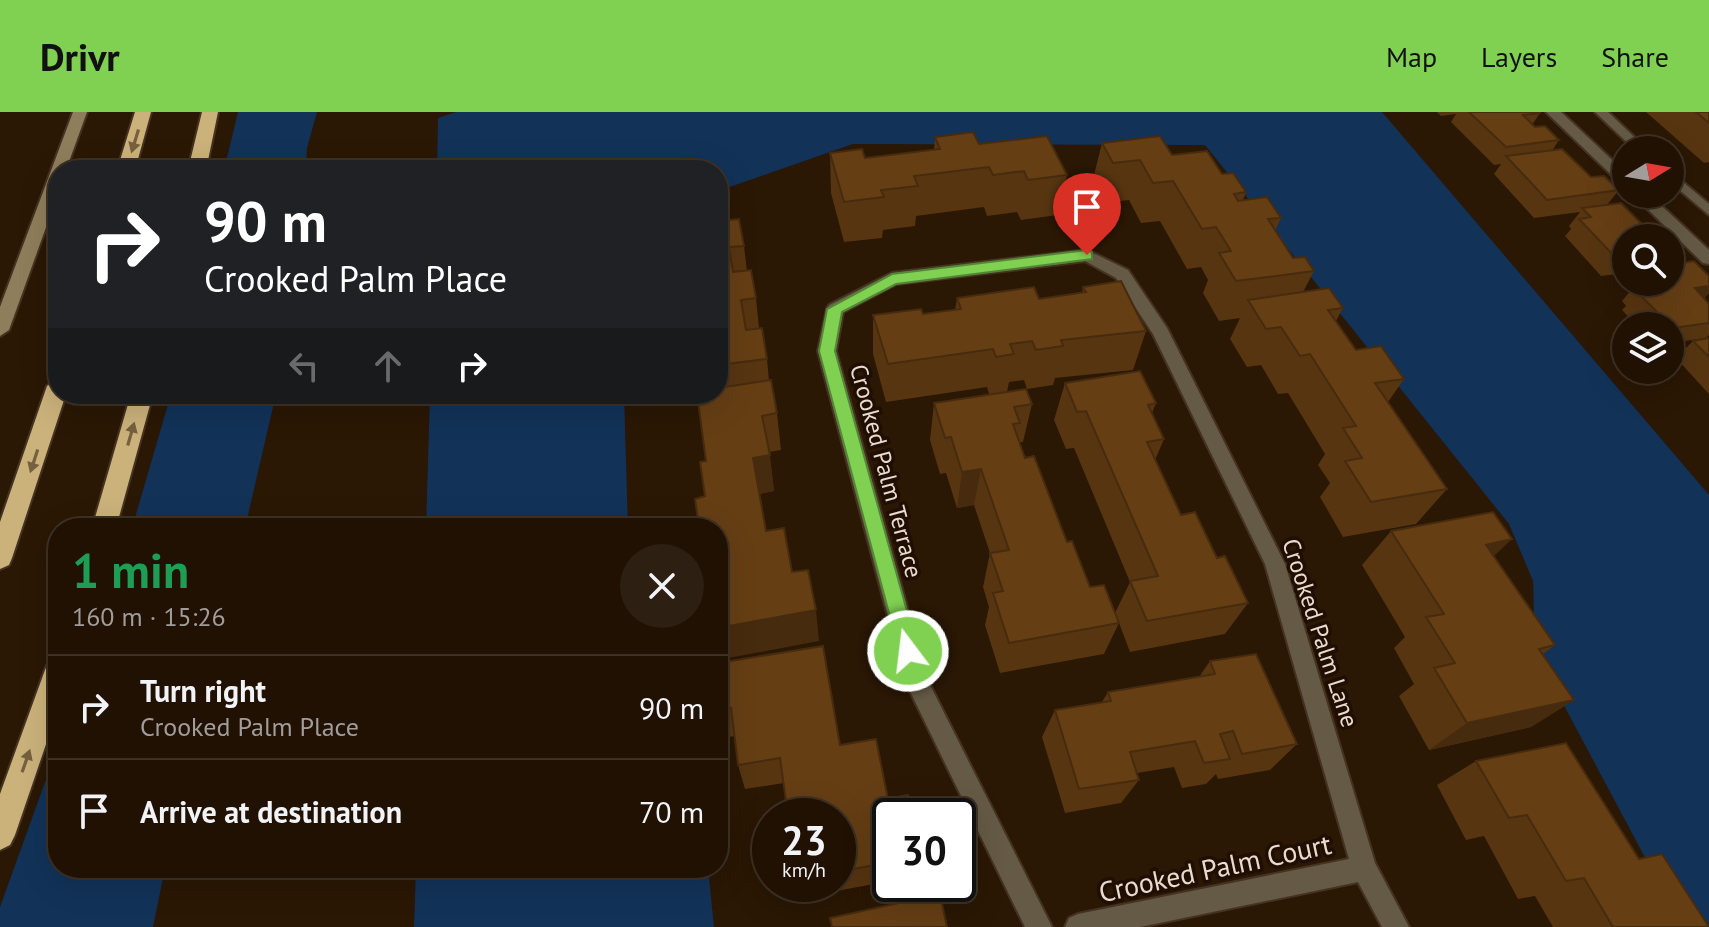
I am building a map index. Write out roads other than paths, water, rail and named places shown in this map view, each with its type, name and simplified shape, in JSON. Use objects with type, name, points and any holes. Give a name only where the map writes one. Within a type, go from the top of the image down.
[{"type":"highway","points":[[129,160],[143,112]]},
{"type":"highway","points":[[199,160],[210,112]]},
{"type":"highway","points":[[0,558],[52,404]]},
{"type":"highway","points":[[107,518],[139,404]]},
{"type":"highway","points":[[0,835],[48,698]]},
{"type":"street","points":[[62,160],[80,112]]},
{"type":"street","points":[[1553,112],[1612,168]]},
{"type":"street","points":[[0,330],[48,198]]},
{"type":"street","points":[[1655,208],[1709,259]]},
{"type":"street","name":"Crooked Palm Terrace","points":[[1039,927],[916,681],[827,351],[835,309],[854,296],[892,279],[1087,255]]},
{"type":"street","name":"Crooked Palm Lane","points":[[1087,255],[1122,274],[1161,332],[1275,564],[1364,868],[1396,927]]},
{"type":"street","name":"Crooked Palm Court","points":[[1078,927],[1364,868]]},
{"type":"lane","points":[[1601,112],[1627,136]]},
{"type":"lane","points":[[1684,188],[1709,211]]},
{"type":"water","points":[[238,112],[317,112],[306,160],[226,160]]},
{"type":"water","points":[[456,112],[1382,112],[1709,495],[1709,927],[1682,927],[1535,651],[1533,581],[1509,524],[1205,145],[853,144],[728,188],[728,160],[437,160],[438,118]]},
{"type":"water","points":[[168,404],[274,404],[247,518],[135,518]]},
{"type":"water","points":[[430,404],[624,404],[628,518],[426,518]]},
{"type":"water","points":[[48,774],[48,878],[163,878],[153,927],[0,927],[0,907]]},
{"type":"water","points":[[416,878],[709,878],[714,927],[414,927]]}]
